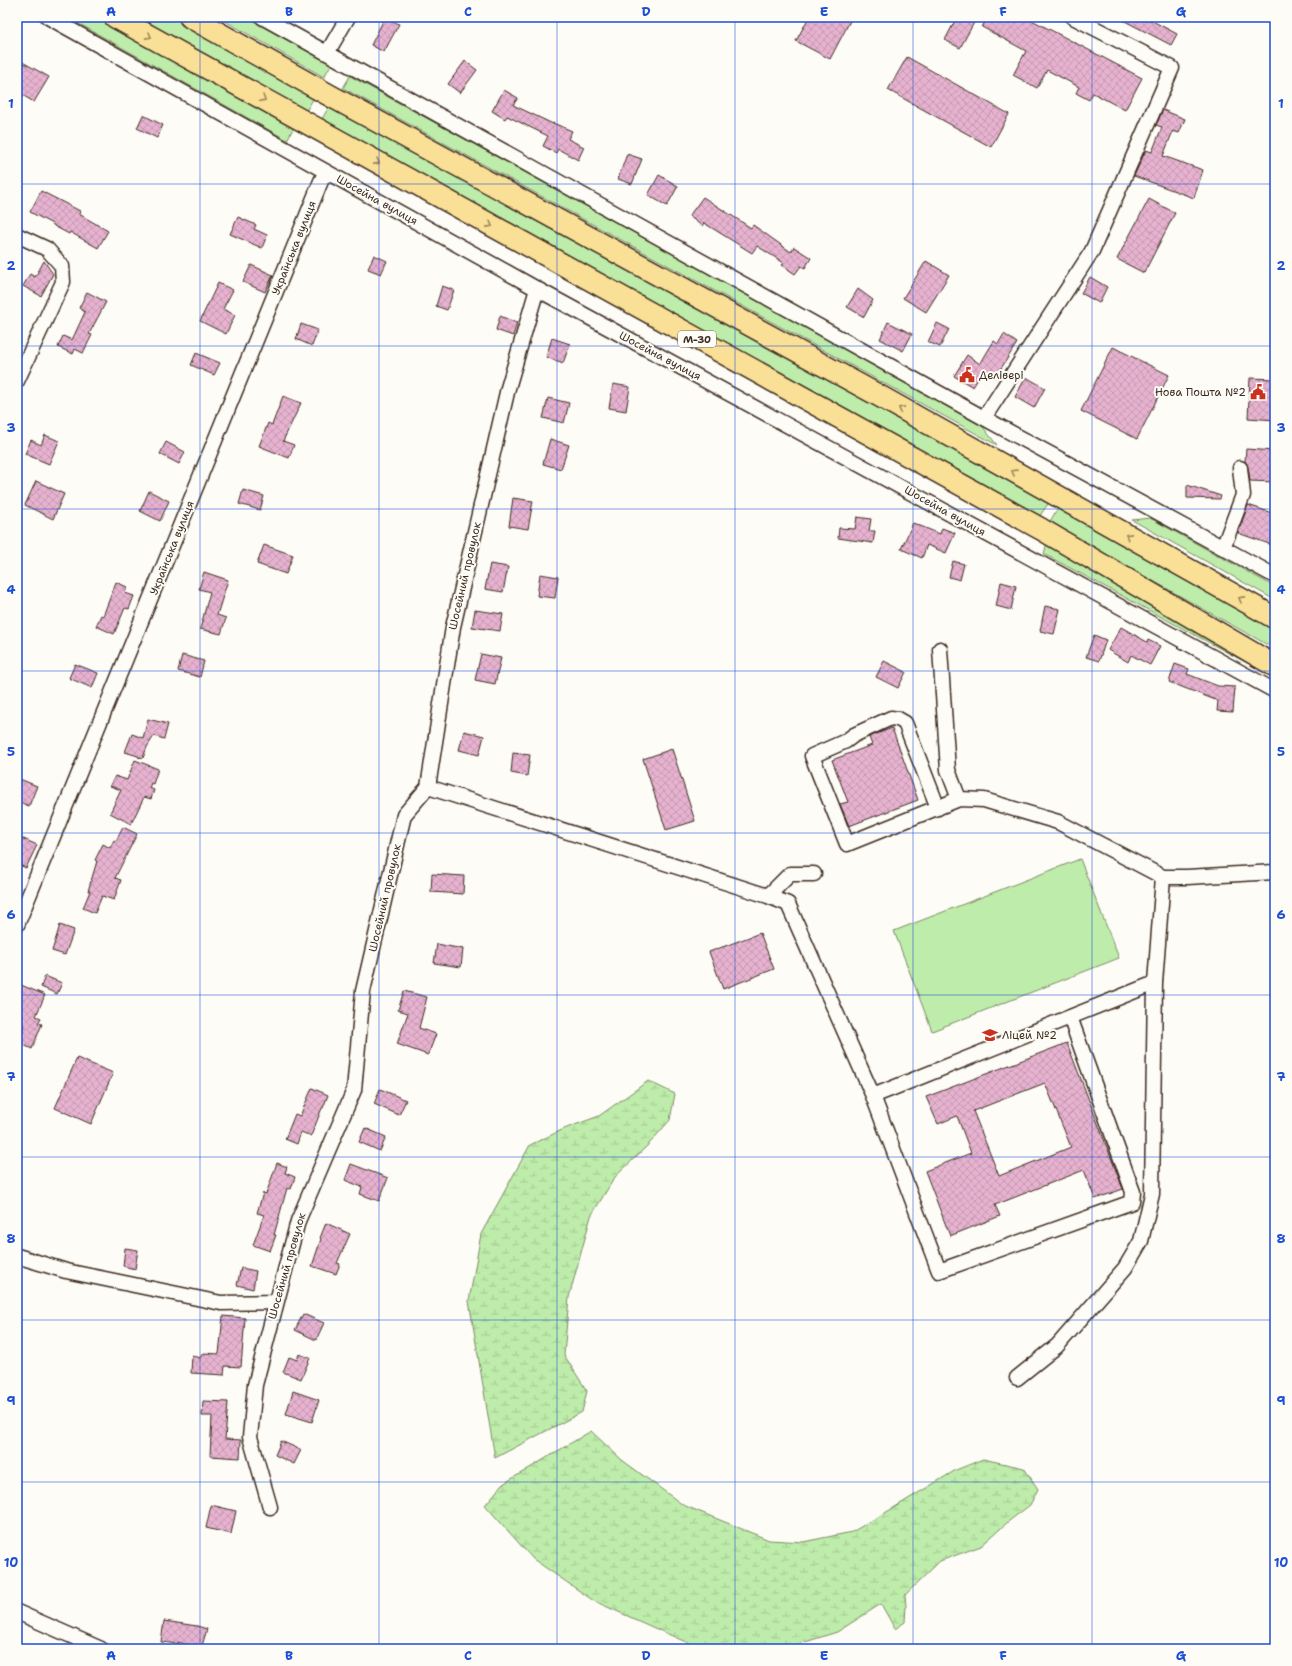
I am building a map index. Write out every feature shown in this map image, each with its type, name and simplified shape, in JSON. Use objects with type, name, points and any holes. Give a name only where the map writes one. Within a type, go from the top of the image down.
[{"type":"highway","name":"М-30","points":[[115,17],[1041,530],[1275,666]]},
{"type":"highway","points":[[190,17],[876,394],[1275,618]]},
{"type":"street","name":"Шосейна вулиця","points":[[48,17],[537,289],[1275,691]]},
{"type":"street","points":[[262,17],[984,418],[1077,467],[1275,576]]},
{"type":"street","points":[[327,53],[348,17]]},
{"type":"street","points":[[984,418],[1092,251],[1172,68],[1073,17]]},
{"type":"street","name":"Українська вулиця","points":[[17,925],[321,181],[326,172]]},
{"type":"street","points":[[17,235],[46,249],[52,255],[62,266],[63,282],[17,381]]},
{"type":"street","name":"Шосейний провулок","points":[[270,1507],[250,1437],[255,1385],[298,1221],[354,1090],[363,991],[404,815],[428,787],[453,627],[508,388],[537,289]]},
{"type":"street","points":[[1223,548],[1243,495],[1240,468]]},
{"type":"street","points":[[940,649],[948,770],[960,799]]},
{"type":"street","points":[[938,808],[905,724],[898,719],[891,718],[854,735],[846,742],[812,756],[847,844],[938,808],[960,799],[984,800],[1058,822],[1163,877],[1275,872]]},
{"type":"street","points":[[428,787],[768,896],[788,904],[873,1096],[939,1271],[1132,1202],[1133,1192],[1070,1017]]},
{"type":"street","points":[[768,896],[790,874],[814,874]]},
{"type":"street","points":[[1017,1378],[1057,1346],[1125,1268],[1141,1241],[1152,1194],[1155,983],[1163,877]]},
{"type":"street","points":[[873,1096],[1155,983]]},
{"type":"street","points":[[17,1256],[66,1271],[221,1303],[276,1302]]},
{"type":"street","points":[[17,1612],[101,1649]]},
{"type":"green space","points":[[67,17],[98,17],[294,127],[287,140]]},
{"type":"green space","points":[[134,17],[179,17],[316,94],[305,113]]},
{"type":"green space","points":[[218,17],[251,17],[332,63],[324,77]]},
{"type":"green space","points":[[350,76],[979,422],[997,445],[343,88]]},
{"type":"green space","points":[[329,107],[1050,501],[1039,517],[320,122]]},
{"type":"green space","points":[[1059,506],[1275,628],[1275,649],[1049,523]]},
{"type":"green space","points":[[1150,518],[1275,587],[1275,600],[1132,520]]},
{"type":"green space","points":[[1047,542],[1275,671],[1275,678],[1044,554]]},
{"type":"green space","points":[[1080,859],[1119,958],[932,1031],[894,931]]},
{"type":"green space","points":[[648,1081],[675,1094],[670,1120],[649,1144],[615,1177],[591,1216],[569,1297],[564,1355],[587,1391],[582,1412],[495,1458],[469,1301],[481,1234],[530,1145],[564,1129],[599,1116]]},
{"type":"green space","points":[[591,1431],[622,1460],[683,1505],[769,1540],[803,1542],[852,1532],[956,1470],[983,1459],[1024,1468],[1038,1489],[1030,1505],[1009,1521],[981,1546],[940,1561],[905,1595],[905,1622],[895,1629],[881,1604],[837,1632],[783,1649],[697,1647],[594,1601],[533,1559],[485,1505],[503,1484]]},
{"type":"building","points":[[385,17],[399,24],[384,52],[371,45]]},
{"type":"building","points":[[809,17],[852,17],[830,59],[796,41]]},
{"type":"building","points":[[957,17],[977,17],[960,48],[945,40]]},
{"type":"building","points":[[988,17],[1026,17],[1142,78],[1125,110],[1093,93],[1089,100],[1076,93],[1079,87],[1047,70],[1037,88],[1013,75],[1026,51],[982,27]]},
{"type":"building","points":[[1117,17],[1145,17],[1177,34],[1171,45]]},
{"type":"building","points":[[907,57],[1009,114],[991,147],[888,90]]},
{"type":"building","points":[[17,59],[49,77],[34,102],[17,92]]},
{"type":"building","points":[[465,61],[477,70],[460,93],[448,84]]},
{"type":"building","points":[[504,90],[518,98],[513,105],[553,124],[572,131],[568,139],[584,147],[578,160],[558,149],[556,153],[543,146],[548,136],[507,116],[505,119],[492,111]]},
{"type":"building","points":[[1163,110],[1185,119],[1179,133],[1173,131],[1163,156],[1203,170],[1194,198],[1134,176],[1146,150],[1152,152],[1162,127],[1156,125]]},
{"type":"building","points":[[143,115],[163,125],[157,138],[137,128]]},
{"type":"building","points":[[627,154],[642,159],[632,184],[618,179]]},
{"type":"building","points":[[659,175],[678,186],[667,206],[648,195]]},
{"type":"building","points":[[41,191],[80,211],[79,214],[108,231],[98,248],[30,212]]},
{"type":"building","points":[[703,197],[751,228],[753,225],[791,252],[794,247],[811,258],[805,268],[801,266],[795,274],[782,265],[784,263],[757,246],[752,253],[704,223],[702,226],[689,216]]},
{"type":"building","points":[[1149,199],[1175,213],[1144,273],[1117,259]]},
{"type":"building","points":[[238,217],[256,225],[254,229],[267,235],[262,248],[230,234]]},
{"type":"building","points":[[374,255],[387,261],[381,274],[368,269]]},
{"type":"building","points":[[44,261],[53,274],[41,296],[23,286],[30,274],[35,277]]},
{"type":"building","points":[[926,261],[949,275],[926,312],[903,298]]},
{"type":"building","points":[[251,265],[273,275],[265,292],[243,282]]},
{"type":"building","points":[[1090,277],[1107,287],[1099,303],[1081,293]]},
{"type":"building","points":[[218,283],[233,290],[223,309],[235,315],[226,334],[200,321]]},
{"type":"building","points":[[442,286],[454,290],[447,310],[436,306]]},
{"type":"building","points":[[858,289],[873,300],[864,317],[847,307]]},
{"type":"building","points":[[87,292],[106,302],[89,334],[92,335],[83,353],[75,349],[73,354],[58,347],[63,336],[72,340],[85,312],[79,308]]},
{"type":"building","points":[[500,316],[517,323],[513,336],[496,330]]},
{"type":"building","points":[[888,322],[912,334],[903,351],[880,339]]},
{"type":"building","points":[[937,323],[949,329],[940,347],[928,342]]},
{"type":"building","points":[[301,324],[318,330],[312,346],[296,339]]},
{"type":"building","points":[[1004,334],[1017,343],[995,378],[983,371],[973,387],[954,376],[967,355],[980,364],[994,341],[998,344]]},
{"type":"building","points":[[552,338],[570,344],[563,363],[546,357]]},
{"type":"building","points":[[1113,347],[1169,375],[1137,439],[1081,411]]},
{"type":"building","points":[[196,353],[220,363],[214,375],[191,365]]},
{"type":"building","points":[[1026,377],[1045,388],[1034,408],[1015,397]]},
{"type":"building","points":[[1250,378],[1275,379],[1275,420],[1248,418]]},
{"type":"building","points":[[613,384],[630,387],[626,411],[609,408]]},
{"type":"building","points":[[283,396],[301,403],[283,441],[294,445],[289,458],[259,446],[268,423],[272,425]]},
{"type":"building","points":[[548,398],[569,403],[564,423],[543,418]]},
{"type":"building","points":[[45,435],[59,441],[49,464],[25,454],[31,440],[41,445]]},
{"type":"building","points":[[550,439],[569,445],[561,469],[543,464]]},
{"type":"building","points":[[166,442],[185,452],[179,464],[160,454]]},
{"type":"building","points":[[1246,449],[1275,451],[1275,482],[1250,481],[1248,467],[1245,461]]},
{"type":"building","points":[[36,481],[64,494],[53,519],[25,505]]},
{"type":"building","points":[[1187,485],[1221,496],[1220,499],[1187,498]]},
{"type":"building","points":[[243,490],[264,496],[260,510],[239,504]]},
{"type":"building","points":[[149,491],[169,501],[160,521],[140,511]]},
{"type":"building","points":[[513,498],[533,501],[528,529],[509,526]]},
{"type":"building","points":[[1248,505],[1275,514],[1275,546],[1238,533]]},
{"type":"building","points":[[857,517],[871,519],[869,531],[875,531],[873,543],[838,538],[839,528],[855,529]]},
{"type":"building","points":[[913,523],[940,534],[942,528],[955,533],[946,553],[927,545],[922,558],[901,549]]},
{"type":"building","points":[[264,545],[293,555],[286,574],[257,564]]},
{"type":"building","points":[[953,561],[964,564],[960,580],[949,577]]},
{"type":"building","points":[[490,564],[508,567],[503,592],[485,589]]},
{"type":"building","points":[[204,572],[228,580],[217,615],[226,618],[221,634],[200,629],[210,592],[199,589]]},
{"type":"building","points":[[540,574],[558,577],[555,598],[537,596]]},
{"type":"building","points":[[116,582],[127,587],[125,593],[134,596],[129,609],[125,608],[114,634],[96,626],[101,615],[103,616]]},
{"type":"building","points":[[1001,582],[1016,586],[1011,610],[996,606]]},
{"type":"building","points":[[1045,606],[1060,609],[1054,634],[1040,631]]},
{"type":"building","points":[[475,610],[503,614],[500,631],[472,627]]},
{"type":"building","points":[[1121,627],[1147,642],[1148,640],[1160,646],[1150,665],[1131,655],[1128,662],[1108,650]]},
{"type":"building","points":[[1094,635],[1106,640],[1099,661],[1086,657]]},
{"type":"building","points":[[481,654],[501,658],[495,684],[475,680]]},
{"type":"building","points":[[182,655],[204,661],[200,677],[178,671]]},
{"type":"building","points":[[884,661],[906,672],[898,688],[876,677]]},
{"type":"building","points":[[75,664],[98,673],[92,688],[69,678]]},
{"type":"building","points":[[1175,664],[1189,669],[1187,674],[1218,686],[1235,687],[1233,712],[1217,711],[1218,701],[1169,682]]},
{"type":"building","points":[[148,719],[168,724],[164,739],[154,736],[147,747],[143,758],[139,758],[138,756],[125,752],[132,734],[143,738]]},
{"type":"building","points":[[892,728],[918,800],[849,826],[840,804],[848,802],[832,760],[872,745],[869,737]]},
{"type":"building","points":[[464,731],[484,736],[479,755],[459,750]]},
{"type":"building","points":[[672,749],[695,821],[666,830],[643,759]]},
{"type":"building","points":[[513,753],[530,755],[527,776],[511,773]]},
{"type":"building","points":[[135,760],[158,769],[153,784],[151,783],[149,788],[154,790],[151,799],[144,797],[131,824],[110,813],[121,790],[110,786],[115,776],[127,780]]},
{"type":"building","points":[[17,778],[37,786],[29,806],[17,801]]},
{"type":"building","points":[[123,827],[137,834],[115,878],[121,880],[114,900],[102,896],[95,913],[83,908],[90,891],[88,891],[97,861],[95,860],[103,844],[110,848],[114,840],[116,841]]},
{"type":"building","points":[[17,836],[37,845],[26,868],[17,864]]},
{"type":"building","points":[[432,874],[464,876],[463,894],[431,892]]},
{"type":"building","points":[[60,925],[74,930],[65,955],[52,951]]},
{"type":"building","points":[[760,933],[774,969],[723,989],[709,952]]},
{"type":"building","points":[[437,944],[463,949],[461,967],[434,963]]},
{"type":"building","points":[[45,976],[62,983],[57,994],[41,987]]},
{"type":"building","points":[[21,985],[45,995],[36,1016],[41,1018],[38,1023],[42,1024],[32,1049],[17,1042],[24,1026],[20,1025],[22,1021],[17,1019],[17,994]]},
{"type":"building","points":[[404,991],[427,997],[419,1028],[436,1034],[428,1055],[397,1044],[408,1013],[398,1010]]},
{"type":"building","points":[[1067,1043],[1123,1189],[1095,1199],[1084,1170],[995,1205],[1000,1216],[950,1236],[925,1171],[971,1153],[957,1116],[938,1124],[926,1097]],"holes":[[[1045,1083],[1071,1147],[999,1176],[973,1111]]]},
{"type":"building","points":[[77,1058],[113,1073],[91,1124],[55,1108]]},
{"type":"building","points":[[312,1088],[328,1095],[311,1136],[301,1132],[297,1144],[285,1139],[295,1114],[300,1116]]},
{"type":"building","points":[[380,1089],[406,1100],[399,1115],[374,1104]]},
{"type":"building","points":[[365,1128],[386,1137],[380,1151],[359,1142]]},
{"type":"building","points":[[277,1163],[287,1167],[285,1173],[295,1177],[291,1189],[287,1188],[274,1235],[276,1235],[270,1251],[253,1245],[264,1215],[257,1213],[263,1193],[266,1194]]},
{"type":"building","points":[[351,1164],[388,1178],[379,1201],[360,1194],[362,1187],[345,1180]]},
{"type":"building","points":[[326,1223],[350,1234],[337,1263],[340,1264],[336,1274],[312,1266]]},
{"type":"building","points":[[125,1248],[138,1250],[135,1269],[123,1266]]},
{"type":"building","points":[[241,1268],[256,1271],[253,1289],[237,1285]]},
{"type":"building","points":[[303,1314],[324,1323],[316,1340],[295,1330]]},
{"type":"building","points":[[223,1316],[245,1318],[241,1367],[225,1366],[224,1375],[191,1373],[192,1355],[200,1358],[203,1353],[219,1354]]},
{"type":"building","points":[[299,1354],[310,1358],[301,1379],[283,1372],[289,1357],[297,1360]]},
{"type":"building","points":[[293,1391],[319,1400],[312,1422],[286,1414]]},
{"type":"building","points":[[203,1401],[228,1402],[225,1439],[241,1440],[240,1458],[210,1456],[212,1416],[202,1416]]},
{"type":"building","points":[[281,1441],[301,1450],[294,1464],[275,1455]]},
{"type":"building","points":[[211,1505],[236,1511],[231,1534],[206,1528]]},
{"type":"building","points":[[164,1621],[207,1629],[201,1649],[178,1642],[178,1644],[161,1642]]},
{"type":"place","name":"Делівері","points":[[967,375]]},
{"type":"place","name":"Нова Пошта №2","points":[[1258,392]]},
{"type":"place","name":"Ліцей №2","points":[[990,1035]]}]
